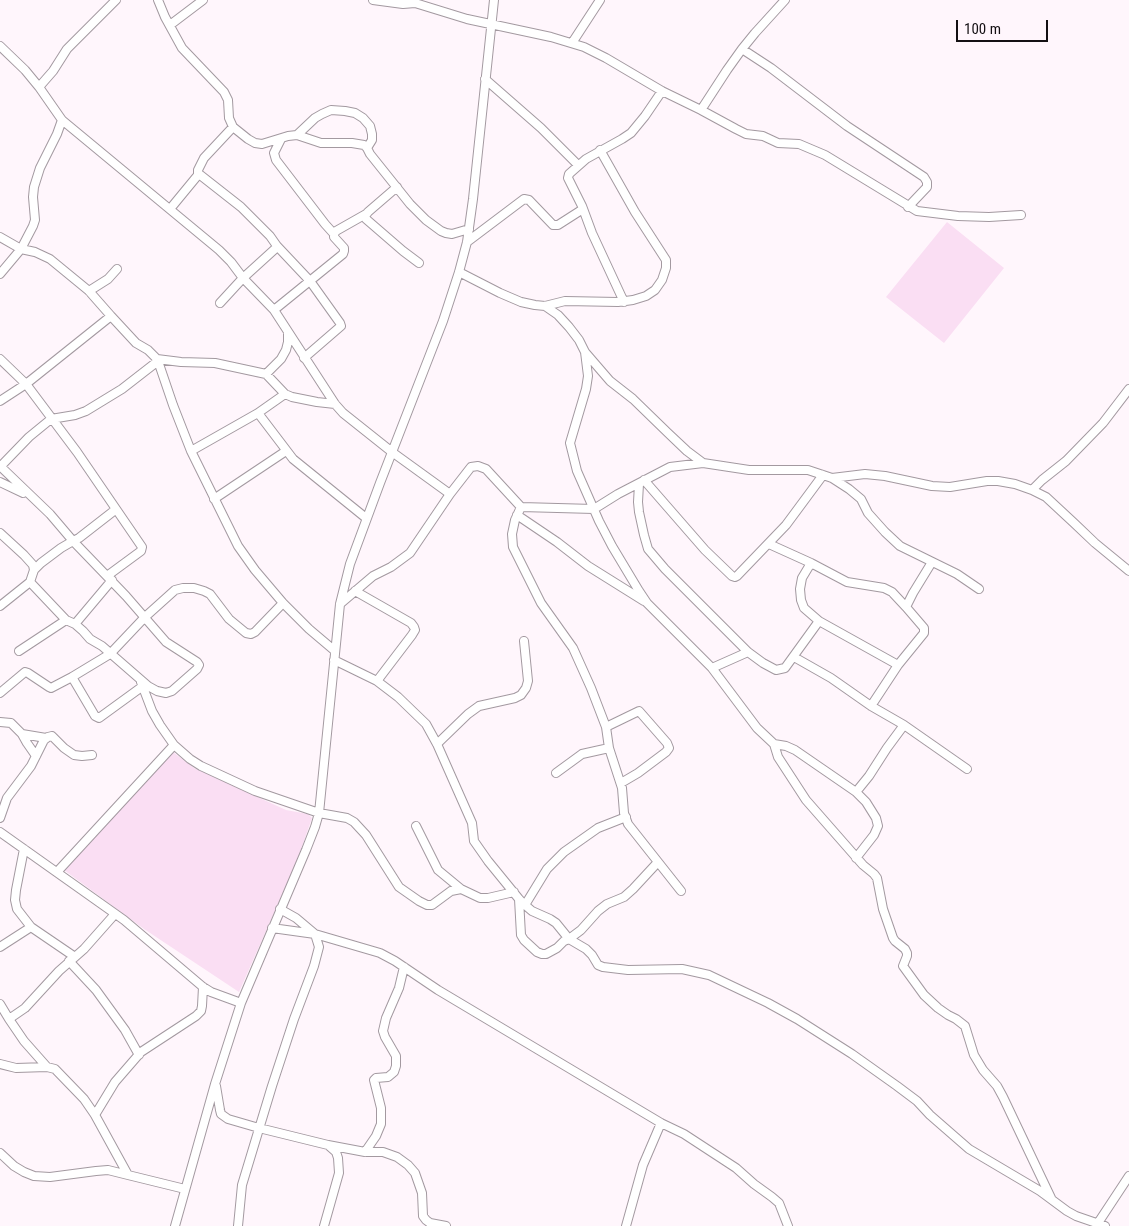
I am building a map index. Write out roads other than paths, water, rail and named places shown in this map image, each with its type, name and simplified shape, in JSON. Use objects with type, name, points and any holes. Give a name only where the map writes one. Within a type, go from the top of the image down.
[{"type":"street","points":[[39,87],[53,71],[67,49],[116,0]]},
{"type":"street","points":[[158,0],[182,48],[224,92],[228,100],[229,118],[233,127],[248,140],[262,144],[298,135],[321,143],[364,145],[410,204],[426,220],[446,234],[469,229]]},
{"type":"street","points":[[170,26],[203,0]]},
{"type":"street","points":[[373,0],[403,4],[415,3],[448,14],[572,43],[595,52],[662,91],[746,134],[763,136],[778,143],[799,144],[825,155],[908,207],[922,212],[958,216],[995,217],[1021,215]]},
{"type":"street","points":[[175,1226],[215,1084],[241,1003],[311,839],[319,812],[340,604],[350,564],[443,321],[467,242],[494,0]]},
{"type":"street","points":[[572,43],[600,0]]},
{"type":"street","points":[[702,110],[742,49],[785,0]]},
{"type":"street","points":[[0,46],[25,70],[62,120],[219,250],[274,310],[334,404],[343,413],[392,452],[450,494]]},
{"type":"street","points":[[742,49],[771,68],[847,126],[924,177],[927,182],[927,188],[908,207]]},
{"type":"street","points":[[485,79],[541,128],[578,166]]},
{"type":"street","points":[[624,302],[568,178],[569,174],[592,155],[631,132],[645,116],[662,91]]},
{"type":"street","points":[[298,135],[315,118],[322,114],[332,110],[345,111],[355,113],[370,126],[372,140],[368,148]]},
{"type":"street","points":[[0,274],[22,250],[33,226],[35,220],[34,187],[40,168],[62,120]]},
{"type":"street","points":[[170,209],[198,174],[198,168],[204,158],[233,127]]},
{"type":"street","points":[[274,310],[344,251],[344,248],[334,237],[334,234],[276,160],[274,153],[281,138]]},
{"type":"street","points":[[545,306],[565,301],[624,302],[633,300],[646,296],[655,290],[662,280],[666,268],[666,260],[635,212],[600,150]]},
{"type":"street","points":[[198,174],[245,211],[270,236],[277,246],[310,280],[340,323],[341,326],[304,358]]},
{"type":"street","points":[[334,234],[366,214],[397,187]]},
{"type":"street","points":[[467,242],[524,199],[529,200],[550,224],[555,226],[582,209]]},
{"type":"street","points":[[366,214],[368,221],[402,251],[419,263]]},
{"type":"street","points":[[0,237],[22,250],[35,252],[50,260],[89,291],[136,343],[148,350],[157,360],[191,451],[238,546],[283,603],[335,651]]},
{"type":"street","points":[[220,303],[277,246]]},
{"type":"street","points":[[89,291],[108,279],[117,269]]},
{"type":"street","points":[[459,272],[521,302],[545,306],[558,314],[579,340],[585,352],[610,381],[633,399],[703,463]]},
{"type":"street","points":[[0,401],[26,384],[111,316]]},
{"type":"street","points":[[266,374],[281,359],[286,350],[288,332]]},
{"type":"street","points":[[585,352],[588,376],[586,389],[570,443],[577,472],[598,521],[647,603],[712,668],[757,728],[774,744],[778,757],[806,800],[856,858],[877,878],[883,909],[893,938],[907,953],[903,966],[924,995],[938,1008],[956,1018],[964,1026],[974,1055],[982,1070],[997,1086],[1004,1097],[1051,1198]]},
{"type":"street","points":[[0,359],[26,384],[141,545],[142,549],[109,578],[75,624]]},
{"type":"street","points":[[30,582],[66,620],[75,624],[141,682],[157,691],[166,693],[172,691],[197,669],[199,666],[197,662],[166,642],[50,514],[0,467],[29,437],[51,419],[86,411],[122,390],[157,360],[215,363],[266,374],[285,394],[301,399],[334,404]]},
{"type":"street","points":[[1032,490],[1066,461],[1103,423],[1129,389]]},
{"type":"street","points":[[191,451],[285,394]]},
{"type":"street","points":[[258,412],[293,459],[366,518]]},
{"type":"street","points":[[214,499],[286,451]]},
{"type":"street","points":[[340,604],[372,576],[392,567],[410,552],[471,467],[478,466],[486,469],[521,507],[594,509],[618,494],[670,468],[703,463],[749,470],[808,470],[832,478],[849,489],[860,499],[868,513],[900,546],[957,574],[979,589]]},
{"type":"street","points":[[832,478],[865,474],[885,476],[932,486],[950,487],[977,482],[998,481],[1015,484],[1046,497],[1095,543],[1129,571]]},
{"type":"street","points":[[641,482],[705,550],[732,576],[737,576],[786,525],[823,475]]},
{"type":"street","points":[[0,482],[21,492],[50,514]]},
{"type":"street","points":[[641,482],[638,502],[648,549],[665,569],[748,652],[776,670],[785,668],[819,621]]},
{"type":"street","points":[[521,507],[512,534],[513,547],[541,603],[573,648],[591,688],[606,727],[609,748],[621,783],[624,812],[628,824],[681,891]]},
{"type":"street","points":[[0,606],[30,582],[34,570],[115,510]]},
{"type":"street","points":[[517,515],[588,566],[647,603]]},
{"type":"street","points":[[0,534],[24,555],[33,565],[34,570]]},
{"type":"street","points":[[769,544],[847,582],[884,588],[892,592],[924,628],[924,631],[898,665],[871,706]]},
{"type":"street","points":[[906,607],[932,562]]},
{"type":"street","points":[[812,564],[802,578],[800,589],[804,608],[819,621],[898,665]]},
{"type":"street","points":[[0,693],[25,672],[48,687],[54,687],[72,677],[110,654],[145,617],[175,590],[194,588],[210,594],[233,622],[246,633],[251,634],[283,603]]},
{"type":"street","points":[[355,591],[411,623],[415,630],[377,681]]},
{"type":"street","points":[[19,651],[66,620]]},
{"type":"street","points":[[437,744],[479,706],[521,695],[526,688],[528,680],[524,641]]},
{"type":"street","points":[[712,668],[748,652]]},
{"type":"street","points":[[794,657],[831,678],[871,706],[904,725],[967,769]]},
{"type":"street","points":[[334,660],[377,681],[398,697],[426,724],[437,744],[472,823],[474,841],[488,861],[522,902],[532,911],[556,923],[570,939],[586,949],[598,965],[628,970],[682,969],[708,975],[768,1003],[852,1054],[897,1086],[917,1101],[969,1149],[1019,1178],[1051,1198],[1067,1211],[1084,1220],[1102,1225],[1129,1176]]},
{"type":"street","points":[[72,677],[97,718],[101,717],[141,682]]},
{"type":"street","points":[[141,682],[156,719],[174,745],[190,759],[255,791],[319,812],[347,818],[354,822],[366,835],[399,887],[426,905],[432,905],[451,891],[461,890]]},
{"type":"street","points":[[606,727],[639,711],[667,743],[669,748],[638,773],[621,783]]},
{"type":"street","points":[[0,722],[11,723],[22,734],[36,756]]},
{"type":"street","points":[[856,792],[904,725]]},
{"type":"street","points":[[22,734],[46,738],[52,736],[64,748],[74,754],[82,756],[92,755]]},
{"type":"street","points":[[0,818],[3,798],[31,766],[46,738]]},
{"type":"street","points":[[774,744],[795,750],[856,792],[866,802],[876,818],[878,826],[874,835],[856,858]]},
{"type":"street","points":[[56,872],[174,745]]},
{"type":"street","points":[[556,773],[582,754],[609,748]]},
{"type":"street","points":[[626,817],[598,828],[564,852],[547,869],[522,902],[521,935],[524,940],[537,952],[546,954],[581,930],[607,904],[624,897],[658,862]]},
{"type":"street","points":[[416,826],[438,870],[461,890],[480,898],[514,892]]},
{"type":"street","points":[[0,832],[115,914],[211,992],[241,1003]]},
{"type":"street","points":[[24,850],[15,900],[17,910],[31,927],[72,959],[125,1030],[139,1054]]},
{"type":"street","points":[[238,1226],[242,1185],[294,1019],[320,947],[315,934],[296,918],[280,909]]},
{"type":"street","points":[[9,1020],[25,1008],[115,914]]},
{"type":"street","points":[[0,947],[31,927]]},
{"type":"street","points":[[272,928],[315,934],[380,953],[438,990],[661,1123],[684,1134],[736,1168],[779,1203],[788,1226]]},
{"type":"street","points":[[365,1152],[376,1136],[381,1124],[374,1079],[388,1078],[394,1072],[396,1066],[396,1056],[383,1031],[386,1018],[399,988],[404,967]]},
{"type":"street","points":[[95,1115],[116,1082],[139,1054],[201,1011],[203,986]]},
{"type":"street","points":[[0,1004],[24,1041],[48,1067]]},
{"type":"street","points":[[0,1064],[16,1068],[48,1067],[59,1072],[84,1099],[95,1115],[128,1175]]},
{"type":"street","points":[[215,1084],[221,1114],[228,1119],[328,1145],[365,1152],[383,1152],[397,1157],[416,1173],[422,1193],[424,1216],[430,1222],[446,1226]]},
{"type":"street","points":[[626,1226],[643,1165],[661,1123]]},
{"type":"street","points":[[324,1226],[339,1172],[336,1152],[328,1145]]},
{"type":"street","points":[[0,1153],[14,1166],[34,1176],[50,1177],[108,1170],[185,1189]]}]
